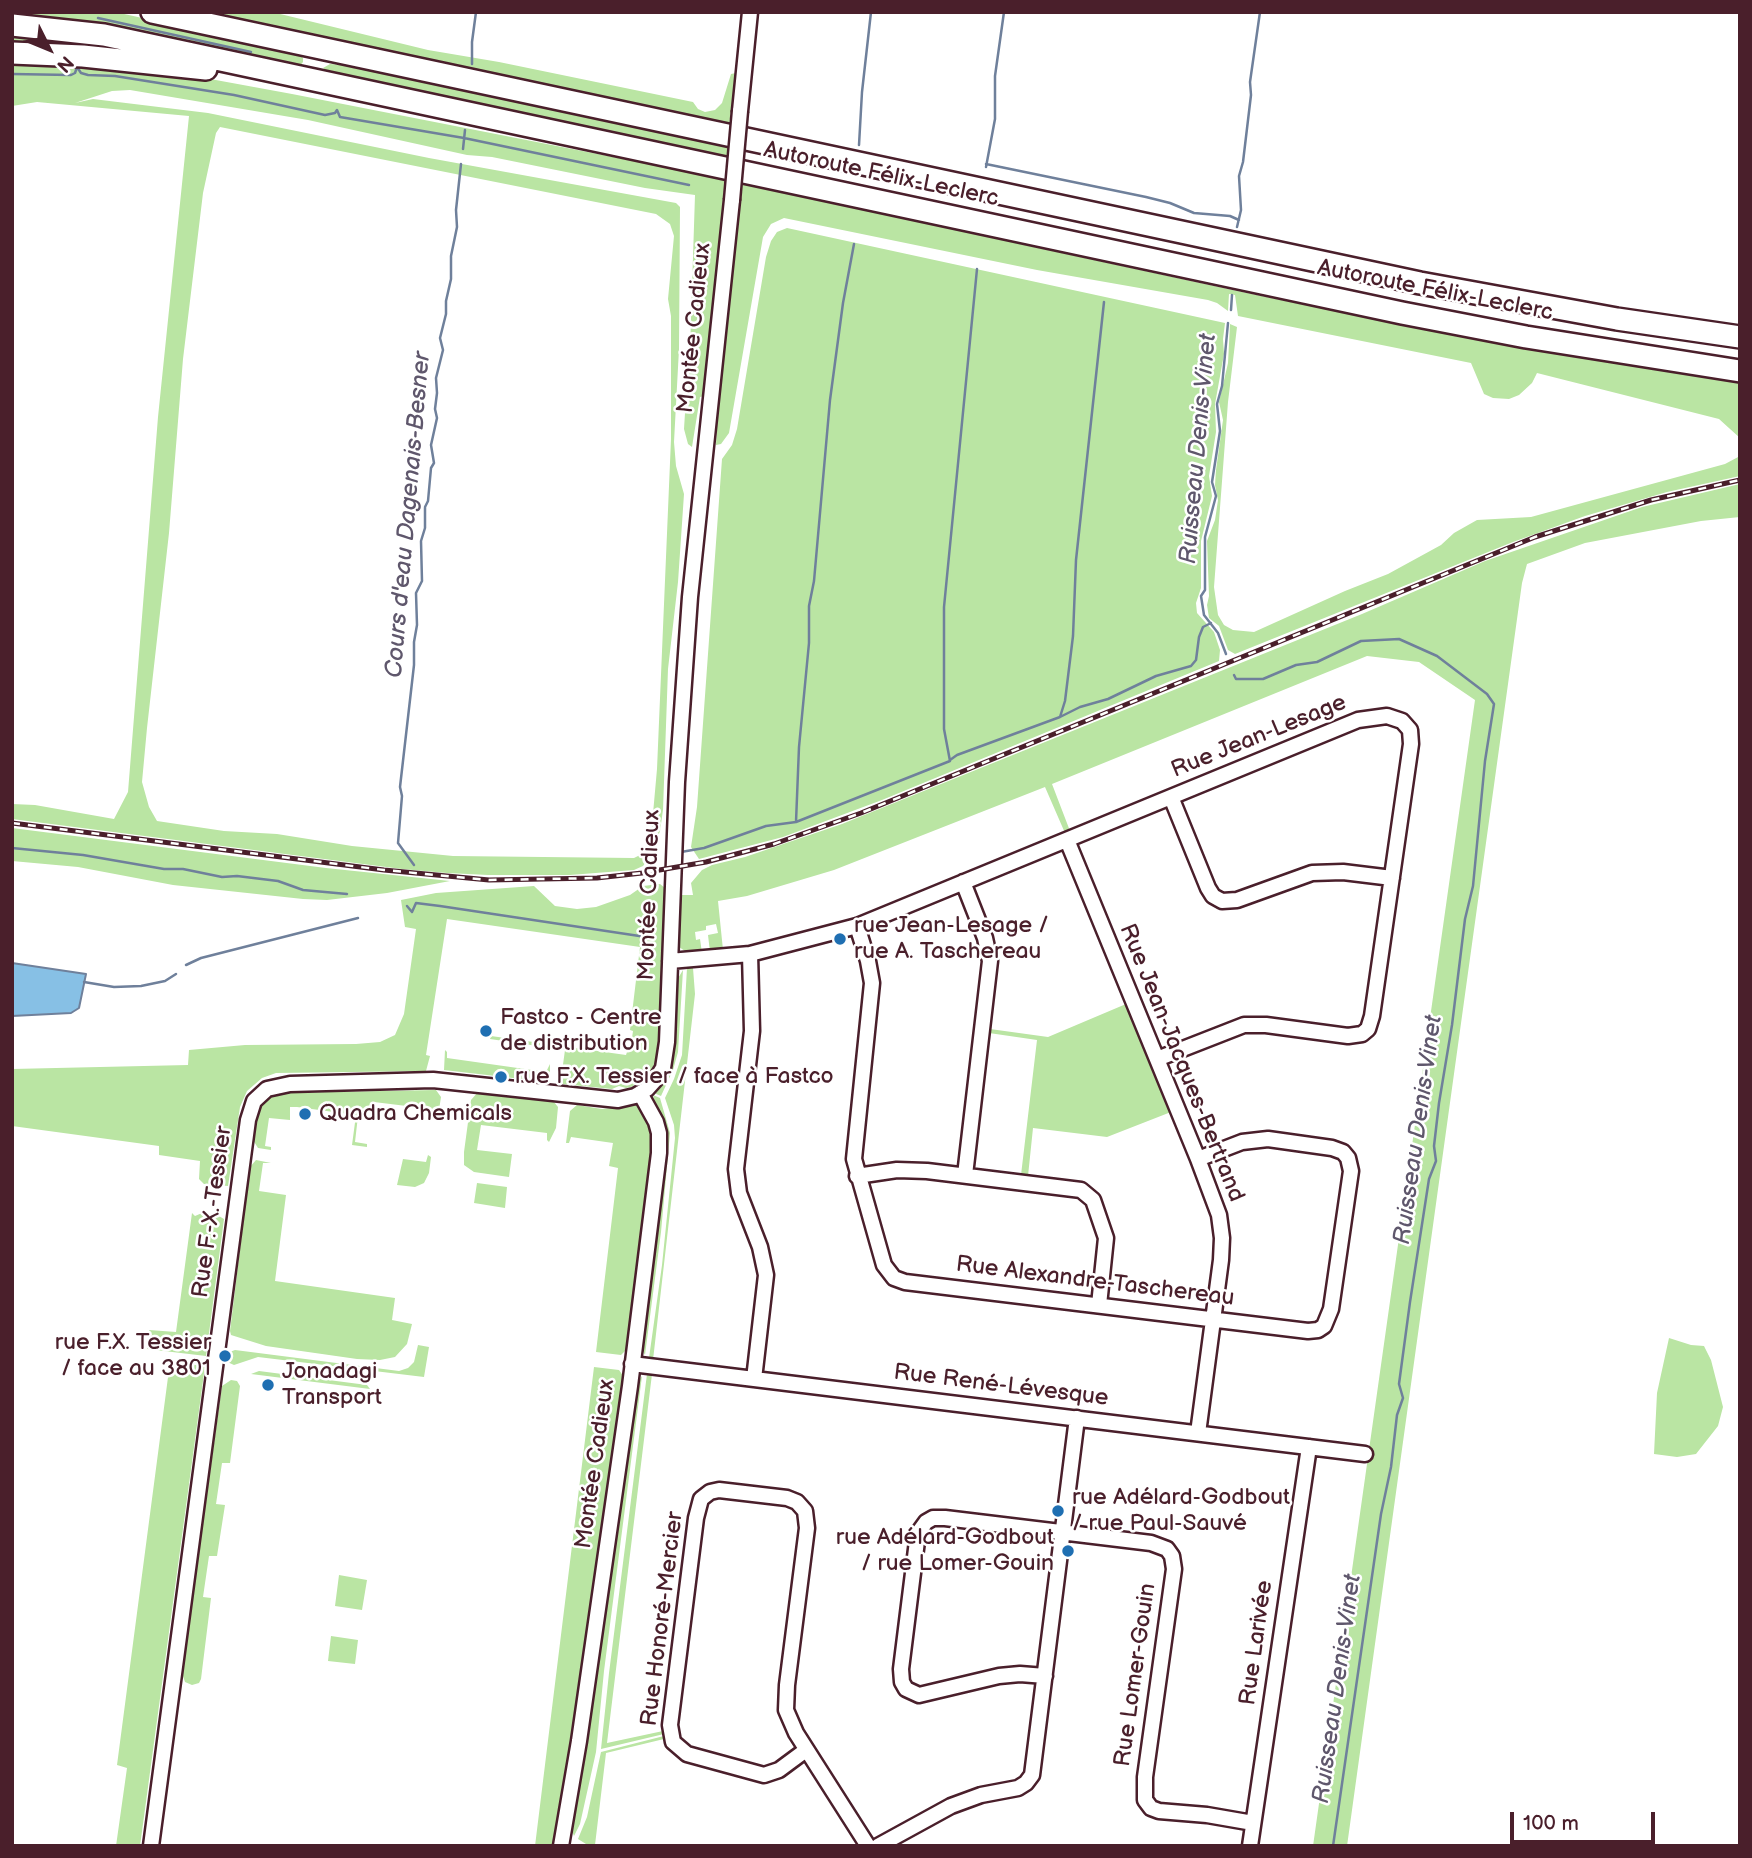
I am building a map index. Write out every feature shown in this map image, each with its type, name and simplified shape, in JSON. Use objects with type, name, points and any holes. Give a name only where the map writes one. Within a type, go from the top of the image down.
[{"type":"highway","name":"Autoroute Félix-Leclerc","points":[[152,12],[1420,283],[1617,319],[1740,337]]},
{"type":"highway","name":"Autoroute Félix-Leclerc","points":[[12,25],[104,36],[1402,313],[1526,337],[1740,371]]},
{"type":"highway","points":[[12,53],[83,56],[309,79]]},
{"type":"street","name":"Montée Cadieux","points":[[561,1846],[579,1741],[632,1364],[659,1145],[656,1122],[640,1093],[656,1079],[665,1060],[677,782],[690,597],[750,12]]},
{"type":"street","name":"Rue Jean-Lesage","points":[[670,961],[750,954],[857,926],[1358,720],[1380,716],[1398,719],[1407,727],[1412,739],[1372,1016],[1365,1031],[1348,1036],[1266,1025],[1244,1025],[1157,1059]]},
{"type":"street","points":[[1171,797],[1208,888],[1213,896],[1222,901],[1237,900],[1312,873],[1343,872],[1392,878]]},
{"type":"street","name":"Rue Jean-Jacques-Bertrand","points":[[1067,840],[1216,1203],[1222,1238],[1198,1433]]},
{"type":"street","points":[[963,882],[985,938],[990,961],[965,1175]]},
{"type":"street","name":"Rue Alexandre-Taschereau","points":[[857,926],[872,983],[854,1147],[857,1175],[884,1265],[894,1278],[905,1282],[1308,1331],[1318,1330],[1327,1324],[1350,1167],[1348,1158],[1336,1149],[1268,1139],[1242,1142],[1198,1159]]},
{"type":"street","points":[[750,954],[752,1031],[736,1169],[739,1193],[760,1247],[766,1275],[754,1379]]},
{"type":"street","name":"Rue F.-X.-Tessier","points":[[151,1846],[248,1120],[254,1101],[272,1086],[433,1080],[612,1100],[629,1098],[640,1093]]},
{"type":"street","points":[[857,1175],[914,1170],[1081,1191],[1089,1196],[1095,1205],[1107,1238],[1099,1305]]},
{"type":"street","name":"Rue René-Lévesque","points":[[632,1364],[1365,1454]]},
{"type":"street","points":[[878,1846],[951,1806],[981,1795],[1018,1788],[1030,1780],[1034,1770],[1077,1418]]},
{"type":"street","name":"Rue Larivée","points":[[1250,1846],[1308,1447]]},
{"type":"street","name":"Rue Honoré-Mercier","points":[[806,1750],[779,1770],[764,1775],[687,1755],[673,1742],[670,1725],[696,1518],[701,1499],[710,1492],[730,1491],[787,1499],[797,1502],[805,1511],[807,1528],[786,1703],[789,1721],[867,1846]]},
{"type":"street","points":[[1045,1676],[1007,1674],[919,1695],[906,1689],[902,1682],[901,1668],[917,1538],[923,1524],[938,1517],[1063,1532]]},
{"type":"street","name":"Rue Lomer-Gouin","points":[[1063,1532],[1156,1544],[1167,1549],[1173,1559],[1173,1576],[1143,1790],[1146,1803],[1159,1811],[1207,1815],[1253,1823]]},
{"type":"green space","points":[[12,12],[115,12],[298,52],[303,62],[299,67],[12,18]]},
{"type":"green space","points":[[208,12],[272,12],[428,50],[693,102],[698,109],[705,112],[715,110],[722,103],[731,74],[736,73],[729,126]]},
{"type":"green space","points":[[12,35],[91,44],[118,51],[12,47]]},
{"type":"green space","points":[[12,61],[75,61],[194,76],[725,179],[704,396],[700,397],[692,447],[688,444],[684,429],[685,413],[688,411],[695,195],[645,188],[492,157],[467,155],[308,120],[130,90],[112,91],[75,103],[93,99],[208,113],[429,158],[676,203],[680,207],[679,349],[674,442],[676,466],[684,494],[668,669],[663,810],[660,831],[652,854],[643,866],[634,870],[570,875],[447,873],[12,819],[12,804],[35,805],[114,819],[128,792],[158,417],[189,116],[37,102],[12,106]],"holes":[[[220,127],[656,214],[670,224],[674,236],[668,299],[671,316],[671,439],[657,769],[648,847],[634,858],[453,856],[157,821],[149,807],[142,782],[169,533],[183,359],[203,193],[216,133]]]},
{"type":"green space","points":[[330,64],[370,67],[728,143],[726,162],[332,75],[323,68]]},
{"type":"green space","points":[[739,183],[1457,336],[1740,383],[1740,438],[1719,419],[1537,373],[1532,383],[1519,395],[1509,399],[1493,398],[1484,394],[1471,363],[1238,316],[1235,295],[1229,294],[1228,311],[1208,300],[1037,270],[784,218],[771,224],[763,237],[729,433],[721,444],[716,445],[719,383]]},
{"type":"green space","points":[[787,228],[1225,323],[1224,354],[1215,404],[1216,432],[1209,476],[1212,496],[1201,541],[1201,588],[1196,603],[1197,613],[1214,632],[1220,650],[1219,661],[882,800],[783,837],[699,859],[691,847],[697,807],[722,459],[732,445],[737,429],[766,257],[777,232]]},
{"type":"green space","points":[[1230,324],[1237,327],[1228,402],[1214,587],[1218,615],[1224,625],[1233,630],[1254,632],[1388,574],[1441,545],[1454,533],[1477,520],[1531,517],[1725,464],[1740,456],[1740,476],[1667,492],[1585,516],[1513,542],[1235,654],[1228,650],[1219,626],[1209,618],[1207,605],[1207,541],[1215,520],[1218,500],[1215,485],[1223,420],[1219,402],[1228,363]]},
{"type":"green space","points":[[1740,484],[1740,517],[1701,521],[1585,543],[1527,564],[1522,583],[1347,1846],[1313,1846],[1475,700],[1419,662],[1367,656],[1052,784],[1070,831],[1065,833],[1045,787],[834,870],[747,896],[718,901],[723,950],[716,948],[716,951],[710,952],[708,935],[718,933],[716,924],[695,932],[696,940],[700,939],[702,953],[688,953],[679,947],[680,895],[693,895],[691,883],[702,870],[712,865],[745,857],[842,824],[1362,614],[1485,561],[1642,507]]},
{"type":"green space","points":[[12,828],[450,881],[387,893],[327,900],[173,885],[78,867],[12,861]]},
{"type":"green space","points":[[660,884],[665,888],[660,1048],[657,1049],[655,1064],[650,1071],[631,1087],[619,1086],[612,1089],[563,1084],[561,1079],[565,1050],[490,1039],[491,1036],[626,1055],[630,1052],[633,1031],[630,1030],[640,947],[447,919],[426,1055],[430,1056],[426,1071],[276,1073],[262,1078],[247,1091],[240,1107],[228,1186],[204,1184],[199,1179],[200,1161],[159,1155],[159,1146],[12,1126],[12,1069],[188,1065],[189,1050],[245,1045],[356,1044],[380,1042],[395,1035],[404,1014],[416,929],[405,927],[401,900],[436,893],[534,886],[555,906],[577,909],[596,907],[630,895],[643,886]]},
{"type":"green space","points":[[687,968],[693,968],[695,994],[653,1360],[649,1358],[675,1138],[674,1125],[665,1098],[682,1055]]},
{"type":"green space","points":[[683,970],[678,1052],[661,1096],[654,1093],[666,1077],[672,1059],[677,980]]},
{"type":"green space","points":[[1126,1004],[1171,1112],[1107,1137],[1033,1128],[1028,1176],[1021,1175],[1037,1040],[989,1033],[990,1029],[1048,1037]]},
{"type":"green space","points":[[445,1050],[447,1058],[546,1072],[550,1064],[550,1078],[547,1082],[444,1070]]},
{"type":"green space","points":[[436,1090],[441,1097],[439,1110],[374,1102],[373,1110],[365,1109],[364,1116],[358,1116],[355,1142],[367,1144],[367,1147],[352,1145],[356,1115],[297,1107],[290,1107],[290,1120],[269,1118],[265,1146],[271,1147],[271,1150],[258,1148],[253,1140],[256,1118],[261,1106],[275,1093]]},
{"type":"green space","points":[[478,1092],[554,1102],[558,1107],[556,1128],[549,1142],[547,1133],[481,1125],[477,1150],[512,1154],[509,1177],[474,1172],[464,1165],[471,1100]]},
{"type":"green space","points":[[653,1095],[660,1098],[670,1133],[661,1232],[645,1355],[642,1349],[667,1135],[665,1122]]},
{"type":"green space","points":[[577,1105],[602,1109],[637,1105],[651,1125],[653,1134],[629,1347],[621,1355],[596,1352],[618,1168],[609,1166],[613,1143],[571,1137],[569,1143],[566,1143],[570,1111]]},
{"type":"green space","points":[[428,1155],[431,1157],[429,1173],[424,1183],[415,1187],[397,1185],[403,1159],[426,1162]]},
{"type":"green space","points":[[256,1160],[271,1163],[263,1163],[259,1191],[286,1195],[275,1281],[395,1298],[392,1320],[412,1324],[407,1344],[395,1357],[380,1360],[357,1359],[266,1346],[231,1335],[250,1167]]},
{"type":"green space","points":[[477,1183],[507,1187],[505,1208],[474,1203]]},
{"type":"green space","points":[[192,1213],[195,1216],[202,1213],[217,1215],[224,1219],[206,1356],[147,1349],[149,1330],[176,1332]]},
{"type":"green space","points":[[1669,1338],[1704,1346],[1711,1360],[1723,1407],[1718,1426],[1696,1454],[1677,1457],[1654,1454],[1657,1393]]},
{"type":"green space","points":[[418,1345],[429,1347],[424,1377],[258,1357],[234,1365],[225,1361],[227,1353],[235,1350],[399,1371],[414,1362]]},
{"type":"green space","points":[[170,1362],[205,1366],[140,1846],[116,1846],[127,1768],[117,1765]]},
{"type":"green space","points":[[594,1367],[619,1370],[624,1377],[573,1740],[554,1846],[535,1846]]},
{"type":"green space","points":[[259,1371],[367,1385],[370,1389],[251,1374]]},
{"type":"green space","points":[[647,1374],[652,1374],[607,1743],[663,1731],[664,1734],[601,1749],[609,1673]]},
{"type":"green space","points":[[642,1376],[596,1752],[580,1824],[574,1836],[571,1828],[594,1689],[637,1383]]},
{"type":"green space","points":[[231,1380],[237,1381],[240,1386],[230,1463],[222,1463],[216,1504],[225,1505],[217,1556],[209,1556],[203,1597],[211,1598],[201,1679],[199,1683],[192,1685],[185,1682],[182,1673],[222,1386]]},
{"type":"green space","points":[[339,1575],[367,1580],[362,1610],[335,1606]]},
{"type":"green space","points":[[331,1636],[358,1640],[355,1664],[328,1661]]},
{"type":"green space","points":[[664,1736],[664,1739],[606,1753],[595,1845],[578,1839],[587,1817],[601,1752]]},
{"type":"water","points":[[12,963],[86,974],[79,1008],[71,1013],[12,1016]]},
{"type":"waterway","points":[[472,64],[476,12]]},
{"type":"waterway","points":[[859,145],[871,12]]},
{"type":"waterway","points":[[986,167],[995,119],[995,76],[1004,12]]},
{"type":"waterway","name":"Ruisseau Denis-Vinet","points":[[1237,227],[1241,210],[1239,176],[1243,162],[1260,12]]},
{"type":"waterway","points":[[98,18],[251,52]]},
{"type":"waterway","points":[[12,74],[71,75],[77,67],[81,73],[88,75],[115,76],[234,95],[325,115],[337,110],[340,117],[464,138],[689,185]]},
{"type":"waterway","points":[[463,149],[465,130]]},
{"type":"waterway","name":"Cours d'eau Dagenais-Besner","points":[[414,865],[398,843],[402,796],[400,787],[414,665],[416,593],[422,581],[421,541],[425,528],[431,468],[434,463],[431,445],[437,418],[436,378],[443,350],[440,338],[451,279],[461,164]]},
{"type":"waterway","points":[[986,164],[1146,197],[1194,213],[1230,216],[1239,220]]},
{"type":"waterway","points":[[854,244],[830,400],[814,581],[809,606],[809,643],[799,747],[796,822],[950,761],[944,729],[944,607],[977,269]]},
{"type":"waterway","name":"Ruisseau Denis-Vinet","points":[[1231,310],[1232,295]]},
{"type":"waterway","points":[[1060,717],[1065,701],[1073,636],[1076,560],[1104,302]]},
{"type":"waterway","name":"Ruisseau Denis-Vinet","points":[[1226,654],[1218,633],[1204,615],[1201,596],[1205,590],[1205,537],[1216,496],[1212,482],[1220,431],[1217,404],[1222,386],[1228,323]]},
{"type":"waterway","points":[[950,760],[1080,707],[1108,699],[1156,676],[1191,666],[1196,660],[1203,627],[1211,623]]},
{"type":"waterway","name":"Ruisseau Denis-Vinet","points":[[1234,675],[1236,679],[1263,679],[1296,665],[1317,662],[1361,641],[1399,639],[1437,656],[1487,694],[1494,704],[1485,761],[1473,886],[1465,919],[1439,1103],[1434,1146],[1436,1161],[1429,1179],[1399,1384],[1403,1398],[1397,1415],[1391,1467],[1381,1514],[1333,1846]]},
{"type":"waterway","points":[[681,852],[704,848],[766,826],[796,822]]},
{"type":"waterway","points":[[12,848],[83,855],[222,877],[278,881],[303,890],[347,894]]},
{"type":"waterway","points":[[407,906],[412,912],[416,903],[646,937]]},
{"type":"waterway","points":[[186,965],[201,958],[358,918]]},
{"type":"waterway","points":[[84,982],[114,987],[141,986],[165,981],[176,974]]},
{"type":"railway","points":[[12,823],[384,870],[489,880],[597,878],[706,862],[774,844],[861,813],[1535,537],[1651,500],[1740,480]]},
{"type":"place","name":"rue Jean-Lesage / rue A. Taschereau","points":[[840,939]]},
{"type":"place","name":"Fastco - Centre de distribution","points":[[486,1031]]},
{"type":"place","name":"rue F.X. Tessier / face à Fastco","points":[[501,1077]]},
{"type":"place","name":"Quadra Chemicals","points":[[305,1114]]},
{"type":"place","name":"rue F.X. Tessier / face au 3801","points":[[225,1356]]},
{"type":"place","name":"Jonadagi Transport","points":[[268,1385]]},
{"type":"place","name":"rue Adélard-Godbout / rue Paul-Sauvé","points":[[1058,1511]]},
{"type":"place","name":"rue Adélard-Godbout / rue Lomer-Gouin","points":[[1068,1551]]}]
